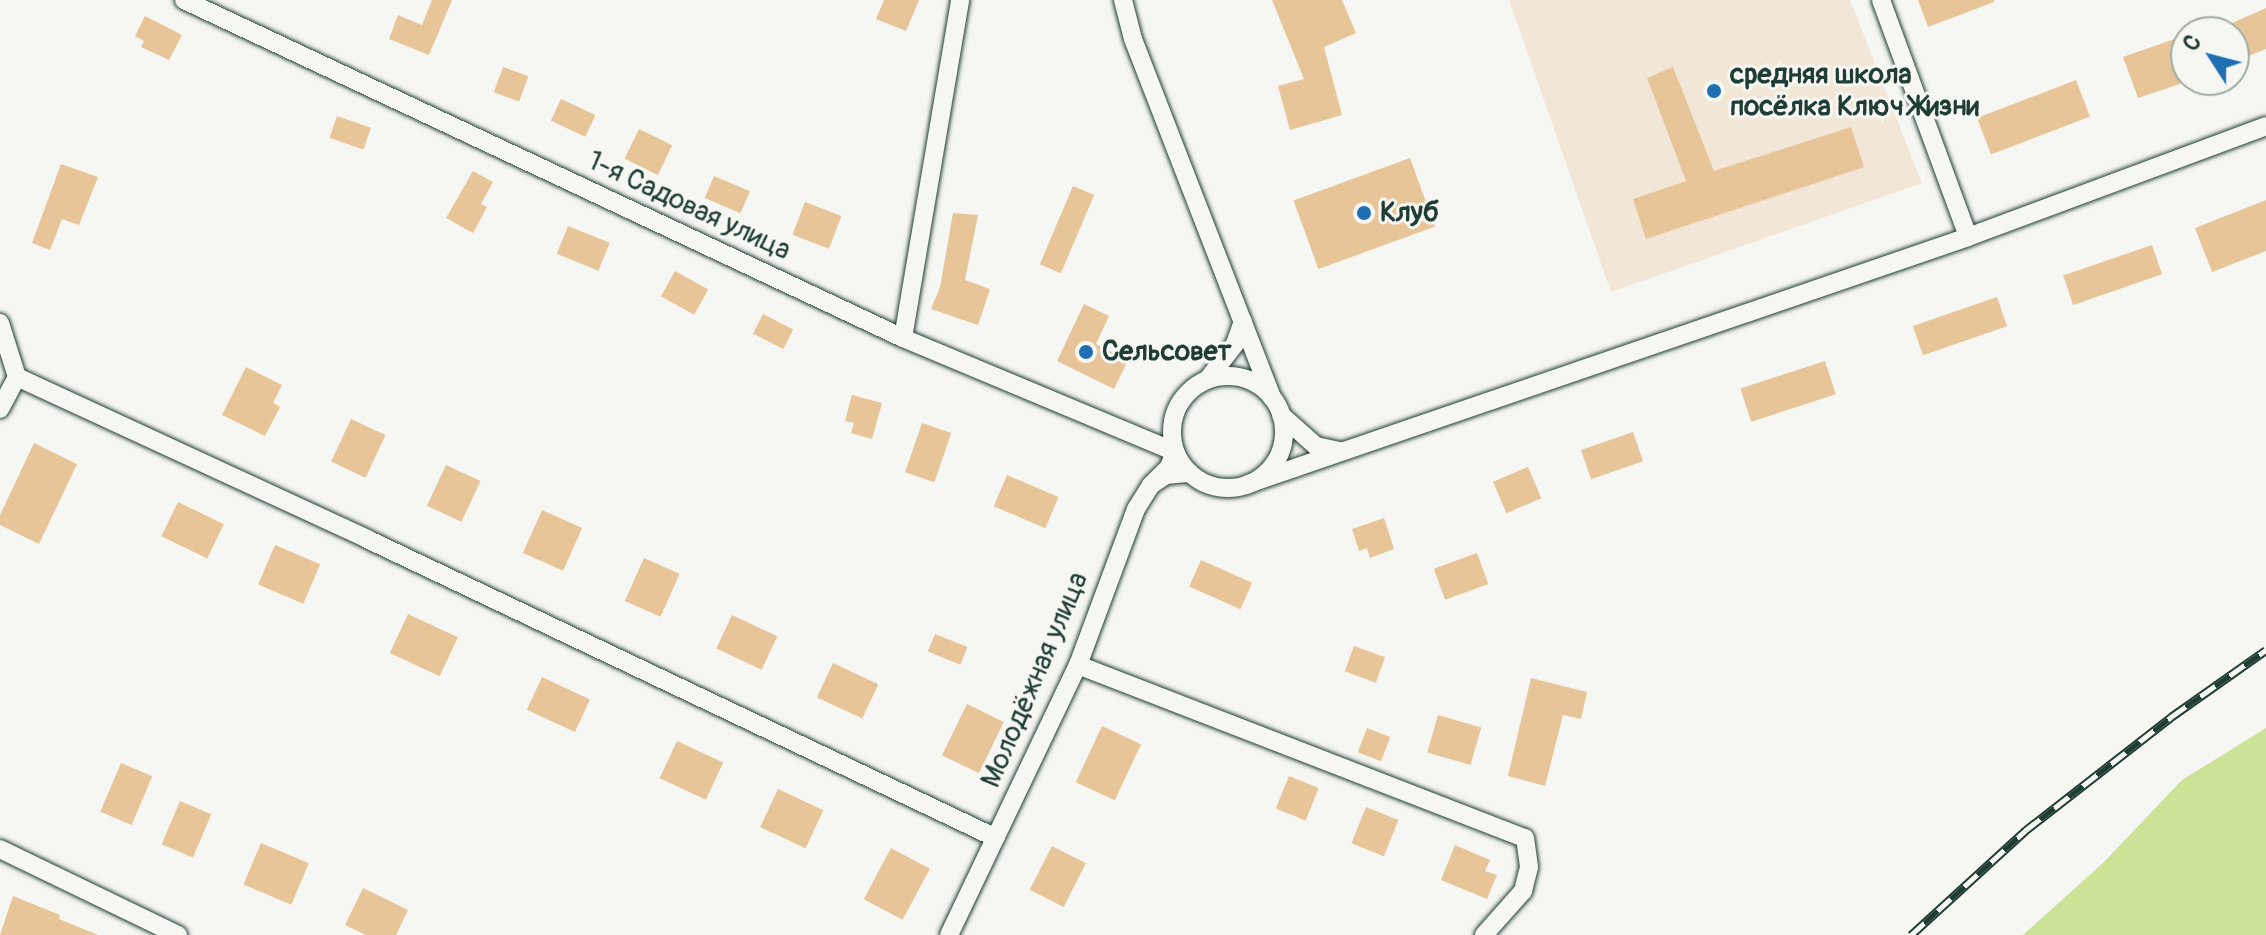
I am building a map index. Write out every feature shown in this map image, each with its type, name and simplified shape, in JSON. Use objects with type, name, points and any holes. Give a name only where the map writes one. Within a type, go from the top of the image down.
[{"type":"street","name":"1-я Садовая улица","points":[[184,0],[903,338],[1175,452]]},
{"type":"street","points":[[903,338],[960,0]]},
{"type":"street","points":[[1123,0],[1133,39],[1277,406],[1284,447],[1264,474],[1248,484]]},
{"type":"street","points":[[1881,0],[1968,237]]},
{"type":"street","points":[[1243,321],[1235,344],[1208,379],[1182,400],[1172,430],[1175,452],[1190,473],[1215,486],[1248,484],[1968,237],[2266,126]]},
{"type":"street","points":[[0,323],[17,377],[0,409]]},
{"type":"street","points":[[1208,379],[1227,376],[1247,379],[1316,446],[1343,451]]},
{"type":"street","points":[[17,377],[367,539],[996,838]]},
{"type":"street","name":"Молодёжная улица","points":[[949,935],[1078,665],[1136,509],[1151,485],[1169,467],[1175,452]]},
{"type":"street","points":[[1151,485],[1166,475],[1190,473]]},
{"type":"street","points":[[1078,665],[1525,838],[1529,867],[1523,891],[1484,935]]},
{"type":"street","points":[[0,849],[178,935]]},
{"type":"shaded area","name":"средняя школа посёлка Ключ Жизни","points":[[1509,0],[1850,0],[1922,183],[1611,292]]},
{"type":"green space","points":[[2266,728],[2266,935],[2023,935],[2104,862],[2182,780]]},
{"type":"building","points":[[432,0],[452,0],[429,55],[389,39],[398,15],[422,25]]},
{"type":"building","points":[[884,0],[919,0],[906,31],[876,19]]},
{"type":"building","points":[[1272,0],[1342,0],[1356,33],[1324,47],[1342,115],[1290,130],[1278,86],[1304,79]]},
{"type":"building","points":[[1918,0],[1994,0],[1994,2],[1928,27]]},
{"type":"building","points":[[2266,8],[2266,49],[2250,55],[2250,16]]},
{"type":"building","points":[[145,16],[182,35],[169,60],[141,47],[144,41],[135,36]]},
{"type":"building","points":[[2170,41],[2170,87],[2138,98],[2123,57]]},
{"type":"building","points":[[503,67],[528,76],[519,102],[494,92]]},
{"type":"building","points":[[1673,67],[1714,171],[1851,127],[1864,167],[1646,239],[1633,199],[1686,181],[1647,78]]},
{"type":"building","points":[[2076,80],[2090,116],[1991,154],[1977,118]]},
{"type":"building","points":[[561,99],[595,115],[585,137],[551,121]]},
{"type":"building","points":[[337,116],[371,128],[364,149],[330,138]]},
{"type":"building","points":[[639,129],[672,145],[658,175],[625,159]]},
{"type":"building","name":"Клуб","points":[[1410,158],[1435,227],[1318,269],[1293,200]]},
{"type":"building","points":[[61,164],[98,177],[79,225],[62,219],[50,250],[32,243]]},
{"type":"building","points":[[473,171],[493,182],[481,204],[487,207],[473,233],[446,218]]},
{"type":"building","points":[[714,176],[750,191],[741,213],[705,198]]},
{"type":"building","points":[[1073,186],[1094,195],[1061,273],[1040,264]]},
{"type":"building","points":[[2266,200],[2266,251],[2212,272],[2195,228]]},
{"type":"building","points":[[805,202],[841,216],[829,249],[792,235]]},
{"type":"building","points":[[953,213],[978,215],[965,280],[990,289],[978,325],[931,309],[940,287]]},
{"type":"building","points":[[568,226],[610,243],[598,271],[557,254]]},
{"type":"building","points":[[2152,245],[2162,274],[2073,305],[2063,276]]},
{"type":"building","points":[[675,271],[708,289],[694,315],[661,296]]},
{"type":"building","points":[[1997,297],[2007,326],[1923,355],[1913,326]]},
{"type":"building","name":"Сельсовет","points":[[1084,304],[1109,316],[1096,344],[1128,360],[1114,389],[1057,361]]},
{"type":"building","points":[[763,314],[793,329],[783,349],[753,334]]},
{"type":"building","points":[[1825,361],[1836,394],[1751,422],[1740,389]]},
{"type":"building","points":[[246,367],[282,385],[273,403],[280,407],[265,436],[222,415]]},
{"type":"building","points":[[852,395],[882,403],[872,439],[851,433],[854,423],[845,421]]},
{"type":"building","points":[[351,419],[385,435],[366,478],[331,462]]},
{"type":"building","points":[[922,423],[951,433],[934,482],[905,472]]},
{"type":"building","points":[[1633,432],[1643,461],[1591,479],[1581,450]]},
{"type":"building","points":[[34,443],[77,464],[39,544],[0,525],[0,515]]},
{"type":"building","points":[[446,465],[480,481],[461,522],[427,506]]},
{"type":"building","points":[[1528,467],[1541,498],[1506,513],[1493,482]]},
{"type":"building","points":[[1007,475],[1059,497],[1045,528],[994,506]]},
{"type":"building","points":[[178,502],[224,524],[207,559],[161,536]]},
{"type":"building","points":[[542,510],[582,528],[563,571],[523,553]]},
{"type":"building","points":[[1384,518],[1394,549],[1370,558],[1367,548],[1359,551],[1352,529]]},
{"type":"building","points":[[275,545],[320,564],[303,604],[258,585]]},
{"type":"building","points":[[1477,553],[1488,584],[1445,600],[1434,569]]},
{"type":"building","points":[[644,558],[680,574],[661,617],[625,601]]},
{"type":"building","points":[[1201,560],[1252,583],[1240,609],[1189,586]]},
{"type":"building","points":[[408,614],[458,637],[440,676],[390,653]]},
{"type":"building","points":[[732,615],[777,636],[762,670],[716,649]]},
{"type":"building","points":[[935,634],[967,647],[960,665],[928,652]]},
{"type":"building","points":[[1354,646],[1385,657],[1376,683],[1345,671]]},
{"type":"building","points":[[833,663],[878,684],[862,719],[817,697]]},
{"type":"building","points":[[542,677],[590,699],[575,732],[527,710]]},
{"type":"building","points":[[1531,678],[1587,692],[1581,719],[1563,715],[1545,786],[1508,776]]},
{"type":"building","points":[[967,704],[1004,722],[979,773],[942,755]]},
{"type":"building","points":[[1438,715],[1481,727],[1471,765],[1427,752]]},
{"type":"building","points":[[1102,726],[1141,744],[1115,800],[1076,782]]},
{"type":"building","points":[[1367,728],[1390,737],[1381,761],[1358,752]]},
{"type":"building","points":[[677,741],[723,763],[706,800],[660,778]]},
{"type":"building","points":[[121,763],[152,776],[132,825],[100,812]]},
{"type":"building","points":[[1289,776],[1319,788],[1306,820],[1276,808]]},
{"type":"building","points":[[778,789],[823,810],[806,848],[760,827]]},
{"type":"building","points":[[180,801],[211,814],[193,858],[162,844]]},
{"type":"building","points":[[1366,807],[1398,820],[1384,856],[1351,843]]},
{"type":"building","points":[[261,843],[309,863],[291,905],[243,884]]},
{"type":"building","points":[[1455,845],[1490,860],[1485,871],[1497,875],[1487,899],[1441,880]]},
{"type":"building","points":[[1052,846],[1086,863],[1064,907],[1030,890]]},
{"type":"building","points":[[891,848],[930,869],[903,920],[864,899]]},
{"type":"building","points":[[363,888],[408,910],[396,935],[366,935],[345,925]]},
{"type":"building","points":[[13,896],[60,915],[59,919],[98,935],[0,935]]},
{"type":"railway","points":[[1911,935],[2026,830],[2171,717],[2266,650]]},
{"type":"place","name":"средняя школа посёлка Ключ Жизни","points":[[1714,91]]},
{"type":"place","name":"Клуб","points":[[1364,213]]},
{"type":"place","name":"Сельсовет","points":[[1086,352]]}]
